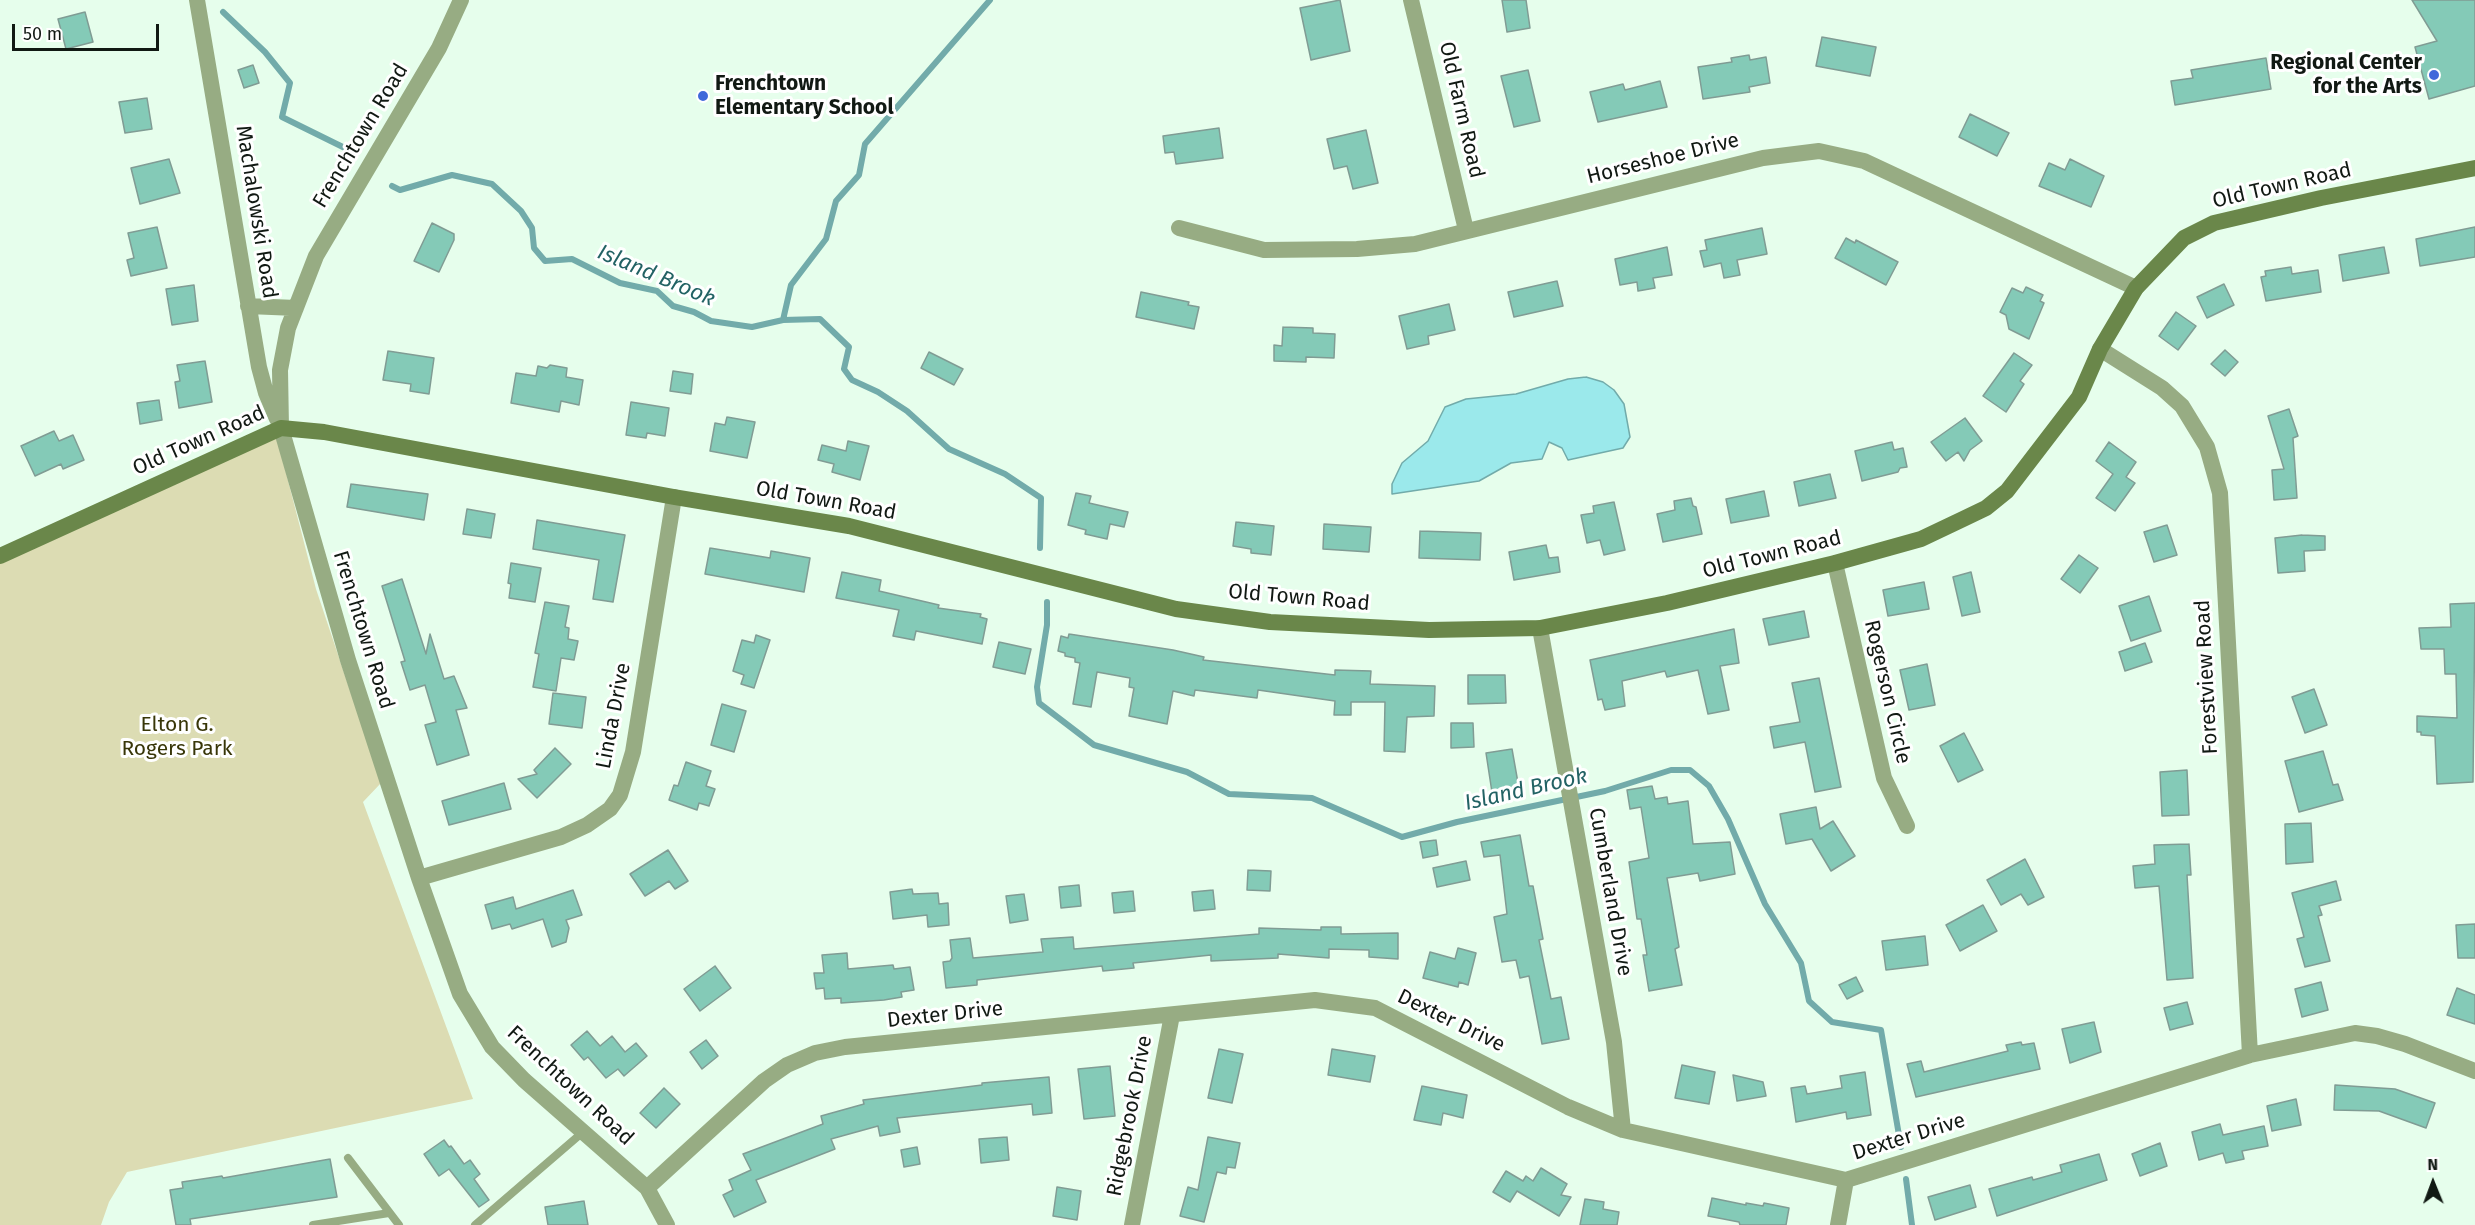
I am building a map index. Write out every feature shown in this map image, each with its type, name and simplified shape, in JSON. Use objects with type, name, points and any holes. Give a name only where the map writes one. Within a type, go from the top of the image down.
[{"type":"main road","name":"Old Town Road","points":[[0,556],[281,428],[324,432],[674,497],[849,525],[1176,609],[1281,622],[1429,630],[1540,628],[1666,603],[1835,563],[1921,539],[1986,508],[2007,491],[2079,397],[2100,349],[2136,288],[2184,238],[2214,224],[2321,198],[2475,168]]},
{"type":"street","name":"Machalowski Road","points":[[197,0],[248,306],[266,393],[281,428]]},
{"type":"street","name":"Frenchtown Road","points":[[461,0],[439,48],[316,256],[288,328],[280,370],[281,428],[338,627],[447,963],[478,1027],[492,1047],[524,1080],[647,1188],[666,1225]]},
{"type":"street","name":"Old Farm Road","points":[[1412,0],[1466,230]]},
{"type":"street","name":"Horseshoe Drive","points":[[1179,228],[1264,250],[1357,249],[1414,244],[1763,158],[1819,151],[1864,161],[2136,288]]},
{"type":"street","points":[[248,306],[296,308]]},
{"type":"street","name":"Forestview Road","points":[[2100,349],[2162,388],[2182,406],[2207,447],[2220,493],[2250,1055]]},
{"type":"street","name":"Linda Drive","points":[[418,878],[561,837],[587,825],[610,809],[620,795],[635,741],[674,497]]},
{"type":"street","name":"Rogerson Circle","points":[[1835,563],[1884,778],[1907,826]]},
{"type":"street","name":"Cumberland Drive","points":[[1540,628],[1614,1042],[1623,1130]]},
{"type":"street","name":"Dexter Drive","points":[[647,1188],[764,1082],[787,1065],[815,1053],[846,1047],[1315,1000],[1375,1008],[1568,1107],[1623,1130],[1846,1180],[2250,1055],[2355,1034],[2377,1036],[2405,1044],[2475,1071]]},
{"type":"street","name":"Ridgebrook Drive","points":[[1132,1225],[1172,1015]]},
{"type":"street","points":[[1838,1225],[1846,1180]]},
{"type":"lane","points":[[475,1225],[583,1132]]},
{"type":"lane","points":[[348,1158],[399,1225]]},
{"type":"lane","points":[[313,1225],[389,1213]]},
{"type":"green space","name":"Elton G. Rogers Park","points":[[276,434],[316,589],[381,783],[363,802],[473,1099],[127,1172],[109,1202],[101,1225],[0,1225],[0,557]]},
{"type":"water","points":[[1586,377],[1603,382],[1614,390],[1624,404],[1630,437],[1623,448],[1568,460],[1562,448],[1549,442],[1542,459],[1511,463],[1479,481],[1392,494],[1392,484],[1402,463],[1428,441],[1445,407],[1466,399],[1516,394],[1568,379]]},
{"type":"building","points":[[1340,0],[1350,51],[1311,60],[1300,8]]},
{"type":"building","points":[[1502,0],[1526,0],[1530,28],[1507,32]]},
{"type":"building","points":[[2412,0],[2475,0],[2475,86],[2429,99],[2415,47],[2437,41]]},
{"type":"building","points":[[85,12],[93,42],[66,49],[58,19]]},
{"type":"building","points":[[1822,37],[1876,47],[1870,76],[1816,66]]},
{"type":"building","points":[[1749,55],[1750,60],[1766,57],[1770,83],[1749,87],[1750,92],[1703,99],[1698,67],[1732,62],[1731,58]]},
{"type":"building","points":[[2266,58],[2271,89],[2175,105],[2171,81],[2193,78],[2191,70]]},
{"type":"building","points":[[253,65],[259,83],[244,88],[238,70]]},
{"type":"building","points":[[1528,70],[1540,121],[1514,127],[1501,76]]},
{"type":"building","points":[[1660,81],[1667,107],[1598,122],[1590,92],[1623,84],[1625,90]]},
{"type":"building","points":[[147,98],[152,129],[125,133],[119,102]]},
{"type":"building","points":[[1970,114],[2009,133],[1997,156],[1959,137]]},
{"type":"building","points":[[1219,128],[1223,158],[1176,164],[1174,152],[1165,153],[1163,136]]},
{"type":"building","points":[[1366,130],[1378,183],[1353,189],[1347,166],[1334,169],[1327,139]]},
{"type":"building","points":[[169,159],[180,193],[140,204],[131,168]]},
{"type":"building","points":[[2070,159],[2104,176],[2091,207],[2039,186],[2049,163],[2065,170]]},
{"type":"building","points":[[432,223],[454,234],[454,240],[439,272],[414,261]]},
{"type":"building","points":[[157,227],[167,268],[131,276],[127,260],[134,258],[128,233]]},
{"type":"building","points":[[2475,227],[2475,257],[2420,266],[2416,239]]},
{"type":"building","points":[[1762,228],[1767,254],[1737,260],[1740,275],[1724,278],[1721,263],[1704,267],[1700,251],[1707,250],[1705,240]]},
{"type":"building","points":[[1846,238],[1855,243],[1856,240],[1898,262],[1886,285],[1835,258]]},
{"type":"building","points":[[1667,247],[1672,275],[1653,278],[1655,288],[1638,291],[1637,282],[1620,285],[1615,259]]},
{"type":"building","points":[[2384,247],[2389,273],[2343,281],[2339,255]]},
{"type":"building","points":[[2291,267],[2292,274],[2318,270],[2321,292],[2266,301],[2261,277],[2266,276],[2265,271]]},
{"type":"building","points":[[1557,281],[1563,306],[1514,317],[1508,292]]},
{"type":"building","points":[[2224,284],[2234,305],[2207,318],[2197,297]]},
{"type":"building","points":[[194,285],[198,321],[172,325],[166,289]]},
{"type":"building","points":[[2026,287],[2043,295],[2040,301],[2044,303],[2029,339],[2009,329],[2006,315],[2000,312],[2012,288],[2023,293]]},
{"type":"building","points":[[1141,292],[1189,302],[1188,305],[1199,307],[1194,329],[1136,317]]},
{"type":"building","points":[[1449,304],[1455,330],[1428,336],[1429,344],[1407,349],[1399,316]]},
{"type":"building","points":[[2176,312],[2196,326],[2178,350],[2159,336]]},
{"type":"building","points":[[1283,327],[1313,328],[1313,333],[1335,334],[1334,358],[1306,357],[1306,362],[1274,361],[1274,345],[1282,346]]},
{"type":"building","points":[[2225,350],[2238,362],[2225,376],[2211,364]]},
{"type":"building","points":[[388,351],[434,358],[429,394],[410,391],[411,384],[383,380]]},
{"type":"building","points":[[929,352],[963,369],[954,385],[921,368]]},
{"type":"building","points":[[2014,353],[2032,365],[2020,381],[2024,384],[2006,412],[1983,396]]},
{"type":"building","points":[[205,361],[212,402],[179,408],[175,382],[180,381],[177,365]]},
{"type":"building","points":[[550,365],[567,368],[566,377],[583,380],[579,405],[561,401],[559,412],[511,403],[516,373],[536,376],[538,366],[547,368]]},
{"type":"building","points":[[673,371],[693,374],[691,394],[670,391]]},
{"type":"building","points":[[159,400],[162,420],[140,424],[137,403]]},
{"type":"building","points":[[631,402],[669,408],[665,436],[647,433],[646,438],[626,435]]},
{"type":"building","points":[[2289,409],[2298,436],[2293,438],[2297,498],[2274,500],[2272,470],[2284,469],[2268,416]]},
{"type":"building","points":[[727,417],[755,422],[747,458],[710,451],[715,423],[725,425]]},
{"type":"building","points":[[1965,418],[1982,441],[1970,450],[1964,461],[1958,452],[1946,461],[1931,442]]},
{"type":"building","points":[[54,431],[59,441],[73,435],[84,460],[63,469],[61,464],[35,476],[21,446]]},
{"type":"building","points":[[848,441],[869,446],[860,480],[832,472],[834,464],[818,460],[822,445],[846,451]]},
{"type":"building","points":[[1892,442],[1894,450],[1903,448],[1907,467],[1900,468],[1898,472],[1862,481],[1855,451]]},
{"type":"building","points":[[2109,442],[2136,462],[2126,477],[2135,483],[2115,511],[2096,498],[2113,474],[2096,461]]},
{"type":"building","points":[[1830,474],[1836,498],[1799,506],[1794,482]]},
{"type":"building","points":[[351,484],[428,494],[424,520],[347,507]]},
{"type":"building","points":[[1764,491],[1769,516],[1731,523],[1726,499]]},
{"type":"building","points":[[1076,493],[1091,496],[1089,503],[1128,512],[1124,527],[1110,524],[1107,539],[1085,534],[1086,530],[1068,525]]},
{"type":"building","points":[[1691,498],[1693,506],[1696,507],[1702,534],[1663,542],[1657,514],[1675,510],[1674,501]]},
{"type":"building","points":[[1614,502],[1625,550],[1604,555],[1600,540],[1587,543],[1581,515],[1594,513],[1593,506]]},
{"type":"building","points":[[467,509],[495,514],[491,538],[463,534]]},
{"type":"building","points":[[537,520],[625,535],[613,602],[593,599],[599,560],[533,549]]},
{"type":"building","points":[[1236,522],[1274,526],[1271,555],[1251,553],[1251,549],[1233,546]]},
{"type":"building","points":[[1324,524],[1371,527],[1369,552],[1323,549]]},
{"type":"building","points":[[2167,525],[2177,555],[2154,562],[2144,532]]},
{"type":"building","points":[[1420,531],[1481,533],[1480,560],[1419,558]]},
{"type":"building","points":[[2302,535],[2325,536],[2325,550],[2304,551],[2305,571],[2278,573],[2275,538]]},
{"type":"building","points":[[1546,545],[1549,558],[1558,557],[1560,572],[1514,580],[1509,552]]},
{"type":"building","points":[[710,548],[770,558],[771,551],[810,558],[804,592],[705,574]]},
{"type":"building","points":[[2079,555],[2098,568],[2080,593],[2061,579]]},
{"type":"building","points":[[511,563],[541,568],[535,602],[509,598],[511,584],[508,583]]},
{"type":"building","points":[[842,572],[881,580],[879,591],[939,605],[938,608],[981,614],[980,617],[987,619],[982,644],[916,631],[914,640],[893,636],[899,610],[836,598]]},
{"type":"building","points":[[1971,572],[1980,612],[1962,616],[1953,577]]},
{"type":"building","points":[[402,579],[426,654],[430,634],[444,679],[454,676],[467,708],[456,710],[469,755],[437,765],[425,725],[436,722],[425,685],[410,690],[401,662],[405,661],[382,586]]},
{"type":"building","points":[[1924,582],[1929,609],[1888,616],[1883,590]]},
{"type":"building","points":[[2149,596],[2161,631],[2131,641],[2119,606]]},
{"type":"building","points":[[545,602],[569,606],[565,627],[569,628],[568,639],[578,641],[574,660],[561,658],[556,691],[533,687],[539,654],[535,653]]},
{"type":"building","points":[[2475,603],[2473,782],[2437,784],[2435,736],[2421,735],[2421,732],[2417,732],[2417,716],[2457,718],[2456,674],[2445,674],[2444,649],[2421,649],[2419,628],[2451,627],[2450,604]]},
{"type":"building","points":[[1804,611],[1809,637],[1769,645],[1763,619]]},
{"type":"building","points":[[1734,629],[1739,663],[1720,666],[1729,710],[1708,714],[1698,670],[1667,677],[1665,671],[1622,681],[1625,706],[1605,710],[1602,699],[1598,700],[1590,660]]},
{"type":"building","points":[[1069,634],[1173,650],[1204,657],[1203,660],[1335,675],[1335,670],[1371,671],[1370,684],[1435,686],[1434,716],[1407,717],[1405,752],[1384,751],[1385,702],[1351,702],[1351,715],[1334,715],[1335,701],[1258,690],[1257,698],[1195,690],[1194,696],[1173,691],[1167,724],[1129,716],[1134,688],[1129,687],[1130,678],[1097,672],[1091,707],[1073,704],[1080,663],[1075,662],[1075,658],[1065,656],[1065,653],[1058,651],[1061,636],[1068,638]]},
{"type":"building","points":[[756,635],[770,640],[754,688],[741,684],[744,675],[733,671],[742,640],[754,643]]},
{"type":"building","points":[[999,642],[1031,649],[1025,674],[993,667]]},
{"type":"building","points":[[2145,643],[2152,662],[2125,671],[2119,652]]},
{"type":"building","points":[[1927,664],[1935,705],[1909,710],[1900,670]]},
{"type":"building","points":[[1468,675],[1505,675],[1506,703],[1468,704]]},
{"type":"building","points":[[1819,678],[1841,787],[1815,792],[1805,742],[1774,748],[1770,727],[1800,722],[1792,683]]},
{"type":"building","points":[[2314,689],[2327,725],[2305,733],[2292,697]]},
{"type":"building","points":[[553,693],[586,697],[582,728],[549,724]]},
{"type":"building","points":[[722,704],[746,711],[734,752],[711,745]]},
{"type":"building","points":[[1451,723],[1473,723],[1474,747],[1451,748]]},
{"type":"building","points":[[1964,733],[1983,770],[1958,782],[1940,746]]},
{"type":"building","points":[[555,748],[571,764],[537,798],[518,779],[537,774],[534,770]]},
{"type":"building","points":[[1512,749],[1520,794],[1493,799],[1486,753]]},
{"type":"building","points":[[2323,751],[2333,785],[2338,784],[2343,800],[2299,812],[2285,761]]},
{"type":"building","points":[[686,762],[711,771],[706,786],[715,789],[709,806],[699,803],[697,810],[669,800],[674,785],[678,786]]},
{"type":"building","points":[[2187,770],[2189,815],[2162,816],[2160,772]]},
{"type":"building","points":[[504,783],[511,809],[449,825],[442,801]]},
{"type":"building","points":[[1652,786],[1655,799],[1667,797],[1668,804],[1688,801],[1693,844],[1730,842],[1735,874],[1700,881],[1698,873],[1667,878],[1679,947],[1675,949],[1682,985],[1649,991],[1643,955],[1647,955],[1641,919],[1637,919],[1629,862],[1649,858],[1641,807],[1630,809],[1627,790]]},
{"type":"building","points":[[1816,807],[1820,829],[1833,821],[1855,856],[1831,871],[1812,839],[1786,844],[1780,814]]},
{"type":"building","points":[[2311,823],[2313,862],[2286,864],[2285,824]]},
{"type":"building","points":[[1520,835],[1529,886],[1533,886],[1543,939],[1539,940],[1551,999],[1561,997],[1569,1039],[1542,1044],[1529,976],[1520,978],[1516,960],[1502,962],[1494,917],[1507,914],[1500,855],[1484,857],[1481,842]]},
{"type":"building","points":[[1436,840],[1438,855],[1423,858],[1420,842]]},
{"type":"building","points":[[2189,844],[2191,875],[2187,875],[2193,978],[2167,980],[2159,886],[2135,888],[2133,866],[2155,864],[2154,845]]},
{"type":"building","points":[[668,850],[688,881],[675,889],[669,881],[645,896],[630,874]]},
{"type":"building","points":[[2025,859],[2044,897],[2028,905],[2021,894],[2001,905],[1987,880]]},
{"type":"building","points":[[1466,861],[1470,880],[1437,887],[1433,868]]},
{"type":"building","points":[[1248,870],[1271,871],[1270,891],[1247,890]]},
{"type":"building","points":[[2336,881],[2341,900],[2319,906],[2322,915],[2318,916],[2330,961],[2305,967],[2297,939],[2304,937],[2292,893]]},
{"type":"building","points":[[1079,885],[1081,906],[1061,908],[1059,887]]},
{"type":"building","points":[[912,889],[913,894],[938,893],[939,904],[948,903],[949,925],[928,927],[927,915],[893,919],[890,892]]},
{"type":"building","points":[[573,890],[582,915],[566,920],[569,928],[566,942],[552,947],[543,919],[512,929],[510,924],[492,929],[485,905],[513,897],[516,909]]},
{"type":"building","points":[[1213,890],[1215,909],[1194,911],[1192,892]]},
{"type":"building","points":[[1133,891],[1135,911],[1114,913],[1112,893]]},
{"type":"building","points":[[1024,894],[1028,920],[1010,923],[1006,896]]},
{"type":"building","points":[[1983,905],[1997,931],[1960,951],[1946,925]]},
{"type":"building","points":[[2475,924],[2475,958],[2458,958],[2456,925]]},
{"type":"building","points":[[1321,927],[1341,927],[1341,934],[1398,933],[1398,959],[1369,957],[1369,950],[1329,949],[1329,958],[1278,954],[1278,958],[1211,961],[1211,955],[1133,963],[1134,968],[1103,971],[1102,966],[977,980],[977,985],[946,988],[943,962],[950,961],[952,958],[950,940],[970,938],[973,958],[1043,952],[1041,939],[1073,937],[1074,949],[1259,934],[1259,928],[1321,930]]},
{"type":"building","points":[[1925,936],[1928,965],[1886,970],[1882,941]]},
{"type":"building","points":[[1458,948],[1476,953],[1468,985],[1459,982],[1458,987],[1423,978],[1430,952],[1455,959]]},
{"type":"building","points":[[847,953],[848,969],[893,965],[894,969],[910,967],[914,990],[901,992],[902,997],[884,1000],[841,1003],[841,998],[825,999],[824,988],[816,989],[814,973],[824,973],[822,955]]},
{"type":"building","points":[[715,966],[731,988],[700,1011],[684,989]]},
{"type":"building","points":[[1856,977],[1863,991],[1847,999],[1839,985]]},
{"type":"building","points":[[2321,982],[2328,1010],[2302,1017],[2295,989]]},
{"type":"building","points":[[2457,988],[2475,995],[2475,1024],[2447,1015]]},
{"type":"building","points":[[2187,1002],[2193,1024],[2170,1030],[2164,1008]]},
{"type":"building","points":[[2094,1022],[2101,1052],[2070,1063],[2062,1029]]},
{"type":"building","points":[[587,1031],[600,1046],[612,1036],[625,1052],[636,1043],[647,1056],[624,1076],[618,1069],[606,1078],[588,1057],[584,1060],[571,1045]]},
{"type":"building","points":[[706,1040],[718,1056],[702,1069],[690,1052]]},
{"type":"building","points":[[2021,1042],[2022,1045],[2034,1043],[2040,1069],[1916,1097],[1907,1064],[1921,1061],[1924,1072],[2008,1051],[2006,1045]]},
{"type":"building","points":[[1219,1049],[1243,1054],[1232,1103],[1208,1098]]},
{"type":"building","points":[[1332,1049],[1375,1056],[1370,1082],[1328,1075]]},
{"type":"building","points":[[1682,1065],[1715,1072],[1709,1104],[1675,1098]]},
{"type":"building","points":[[1110,1066],[1115,1116],[1084,1119],[1078,1069]]},
{"type":"building","points":[[1865,1072],[1871,1115],[1847,1119],[1846,1112],[1796,1122],[1791,1088],[1805,1086],[1807,1094],[1842,1088],[1840,1076]]},
{"type":"building","points":[[1733,1075],[1763,1082],[1766,1096],[1737,1101]]},
{"type":"building","points":[[1049,1077],[1052,1113],[1033,1115],[1032,1104],[897,1118],[900,1132],[880,1136],[878,1126],[831,1139],[835,1149],[756,1180],[766,1202],[734,1217],[723,1195],[733,1190],[729,1180],[751,1170],[743,1154],[823,1124],[821,1116],[864,1104],[863,1100],[982,1085],[982,1083]]},
{"type":"building","points":[[2335,1085],[2395,1089],[2435,1103],[2426,1128],[2379,1111],[2334,1110]]},
{"type":"building","points":[[1422,1086],[1467,1095],[1463,1118],[1443,1113],[1441,1125],[1414,1120]]},
{"type":"building","points":[[664,1088],[680,1104],[656,1128],[640,1113]]},
{"type":"building","points":[[2296,1099],[2301,1125],[2272,1131],[2267,1106]]},
{"type":"building","points":[[2220,1124],[2223,1135],[2264,1126],[2268,1146],[2242,1151],[2244,1159],[2226,1163],[2223,1153],[2199,1160],[2192,1132]]},
{"type":"building","points":[[1007,1137],[1009,1160],[981,1163],[979,1139]]},
{"type":"building","points":[[1208,1137],[1240,1143],[1235,1168],[1227,1167],[1226,1174],[1217,1172],[1204,1222],[1180,1216],[1188,1187],[1198,1190]]},
{"type":"building","points":[[444,1140],[464,1164],[470,1160],[480,1174],[474,1179],[489,1200],[479,1207],[449,1169],[439,1176],[424,1154]]},
{"type":"building","points":[[2160,1143],[2167,1166],[2140,1176],[2132,1154]]},
{"type":"building","points":[[917,1147],[920,1164],[904,1167],[901,1150]]},
{"type":"building","points":[[2099,1154],[2107,1180],[1997,1216],[1989,1189],[2032,1177],[2033,1180],[2062,1172],[2060,1165]]},
{"type":"building","points":[[330,1159],[337,1197],[190,1219],[191,1225],[176,1225],[170,1190],[183,1188],[182,1182],[222,1176],[223,1178]]},
{"type":"building","points":[[1541,1168],[1567,1184],[1561,1195],[1571,1197],[1559,1216],[1517,1191],[1510,1202],[1493,1192],[1506,1171],[1523,1181],[1526,1176],[1533,1181]]},
{"type":"building","points":[[1970,1185],[1976,1207],[1935,1220],[1928,1197]]},
{"type":"building","points":[[1057,1187],[1081,1191],[1077,1220],[1053,1216]]},
{"type":"building","points":[[1712,1198],[1746,1205],[1746,1203],[1763,1206],[1764,1203],[1789,1208],[1786,1225],[1740,1225],[1739,1222],[1708,1216]]},
{"type":"building","points":[[1585,1199],[1604,1202],[1603,1209],[1619,1212],[1617,1225],[1580,1225]]},
{"type":"building","points":[[584,1201],[588,1225],[548,1225],[545,1207]]},
{"type":"waterway","points":[[783,320],[791,285],[826,239],[836,201],[859,175],[865,144],[990,0]]},
{"type":"waterway","name":"Island Brook","points":[[223,12],[265,52],[290,83],[282,117],[355,153]]},
{"type":"waterway","name":"Island Brook","points":[[392,186],[400,190],[452,175],[492,184],[521,211],[532,228],[534,248],[545,261],[572,259],[620,283],[657,291],[673,306],[694,312],[711,321],[752,327],[783,320],[820,319],[849,347],[844,369],[852,380],[878,392],[907,411],[949,449],[1005,474],[1041,498],[1040,548]]},
{"type":"waterway","name":"Island Brook","points":[[1047,602],[1047,625],[1037,687],[1039,703],[1094,745],[1187,772],[1229,794],[1312,798],[1402,837],[1457,822],[1605,791],[1671,770],[1690,770],[1709,786],[1728,819],[1765,904],[1801,963],[1809,1001],[1832,1022],[1881,1030],[1901,1147]]},
{"type":"waterway","name":"Island Brook","points":[[1906,1179],[1912,1225]]},
{"type":"place","name":"Regional Center for the Arts","points":[[2434,75]]},
{"type":"place","name":"Frenchtown Elementary School","points":[[703,96]]}]
